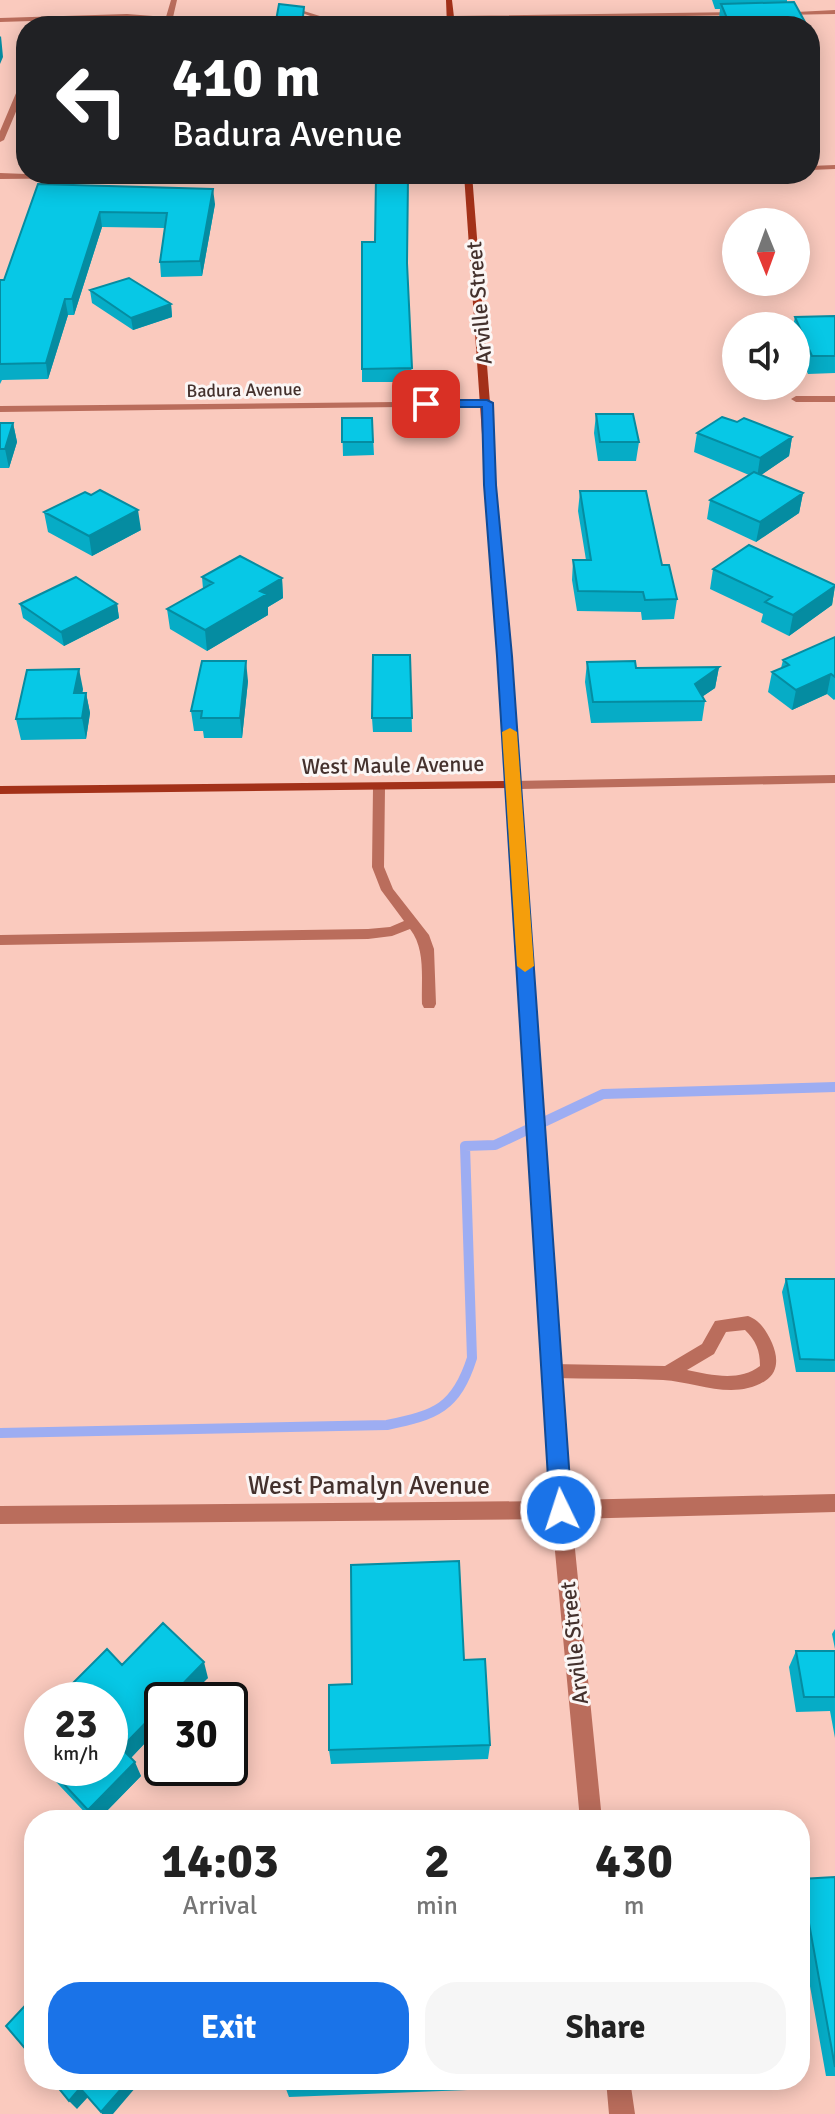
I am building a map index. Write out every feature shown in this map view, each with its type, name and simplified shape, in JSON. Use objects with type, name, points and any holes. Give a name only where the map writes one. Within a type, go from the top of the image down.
[{"type":"street","points":[[53,16],[56,9]]},
{"type":"street","points":[[764,13],[835,12]]},
{"type":"street","points":[[637,16],[749,13]]},
{"type":"street","points":[[0,140],[16,102]]},
{"type":"street","name":"Arville Street","points":[[469,184],[487,403],[490,485],[561,1510],[590,1810]]},
{"type":"street","points":[[810,399],[835,399]]},
{"type":"street","name":"Badura Avenue","points":[[0,409],[487,403]]},
{"type":"street","name":"West Maule Avenue","points":[[0,790],[379,788],[835,779]]},
{"type":"street","name":"West Pamalyn Avenue","points":[[0,1515],[561,1510],[835,1503]]},
{"type":"street","points":[[619,2090],[622,2114]]},
{"type":"lane","points":[[293,8],[316,16]]},
{"type":"lane","points":[[379,788],[378,867],[387,890],[413,922],[427,949],[429,1004]]},
{"type":"lane","points":[[0,940],[368,934],[392,931],[413,922]]},
{"type":"lane","points":[[552,1371],[667,1373],[734,1384],[760,1378],[768,1369],[769,1350],[760,1333],[748,1323],[721,1326],[708,1349],[667,1373]]},
{"type":"building","points":[[794,2],[802,16],[726,16],[721,4]]},
{"type":"building","points":[[279,4],[304,7],[303,16],[277,16]]},
{"type":"building","points":[[38,184],[213,189],[200,261],[160,262],[167,213],[100,212],[72,299],[65,299],[46,363],[0,364],[0,280],[4,280]]},
{"type":"building","points":[[376,184],[408,184],[407,263],[412,368],[362,369],[362,242],[375,242]]},
{"type":"building","points":[[129,278],[171,304],[131,318],[90,290]]},
{"type":"building","points":[[835,316],[835,356],[812,356],[810,317]]},
{"type":"building","points":[[596,414],[633,414],[639,442],[600,442]]},
{"type":"building","points":[[722,417],[737,422],[744,418],[792,437],[760,458],[697,433]]},
{"type":"building","points":[[342,418],[372,418],[373,442],[342,442]]},
{"type":"building","points":[[0,423],[13,423],[5,449],[0,449]]},
{"type":"building","points":[[754,472],[803,493],[760,522],[710,500]]},
{"type":"building","points":[[100,490],[138,510],[89,536],[44,512],[85,492],[91,495]]},
{"type":"building","points":[[580,491],[646,491],[662,565],[669,565],[677,599],[645,600],[643,592],[578,591],[573,560],[591,560]]},
{"type":"building","points":[[749,545],[835,586],[793,615],[765,602],[772,597],[713,569]]},
{"type":"building","points":[[240,556],[282,578],[260,591],[267,594],[205,630],[167,609],[213,583],[202,577]]},
{"type":"building","points":[[76,577],[117,604],[61,632],[20,604]]},
{"type":"building","points":[[835,637],[835,677],[831,674],[796,690],[772,672],[789,665],[783,660]]},
{"type":"building","points":[[373,655],[410,655],[412,718],[372,718]]},
{"type":"building","points":[[202,661],[246,661],[240,718],[201,718],[202,711],[191,711]]},
{"type":"building","points":[[635,661],[636,668],[719,667],[695,684],[705,701],[593,702],[587,662]]},
{"type":"building","points":[[79,669],[74,693],[86,693],[82,718],[16,719],[27,670]]},
{"type":"building","points":[[786,1279],[835,1279],[835,1360],[800,1359]]},
{"type":"building","points":[[459,1561],[464,1660],[485,1659],[490,1745],[329,1750],[329,1685],[352,1684],[351,1565]]},
{"type":"building","points":[[163,1623],[204,1662],[185,1682],[144,1682],[144,1724],[128,1741],[128,1682],[74,1682],[107,1649],[122,1665]]},
{"type":"building","points":[[796,1651],[835,1651],[835,1697],[804,1697]]},
{"type":"building","points":[[128,1755],[135,1762],[128,1769]]},
{"type":"building","points":[[66,1786],[112,1786],[88,1810]]},
{"type":"building","points":[[835,1877],[835,2067],[810,1929],[810,1878]]},
{"type":"building","points":[[24,2007],[24,2047],[6,2026]]},
{"type":"building","points":[[60,2090],[78,2090],[69,2101]]},
{"type":"building","points":[[82,2090],[120,2090],[101,2112]]},
{"type":"waterway","points":[[0,1433],[387,1425],[431,1413],[451,1399],[466,1375],[472,1358],[465,1146],[495,1145],[603,1094],[835,1087]]},
{"type":"slow traffic","points":[[510,732],[525,966]]},
{"type":"route","points":[[426,404],[487,403],[490,485],[505,656],[561,1510]]}]
